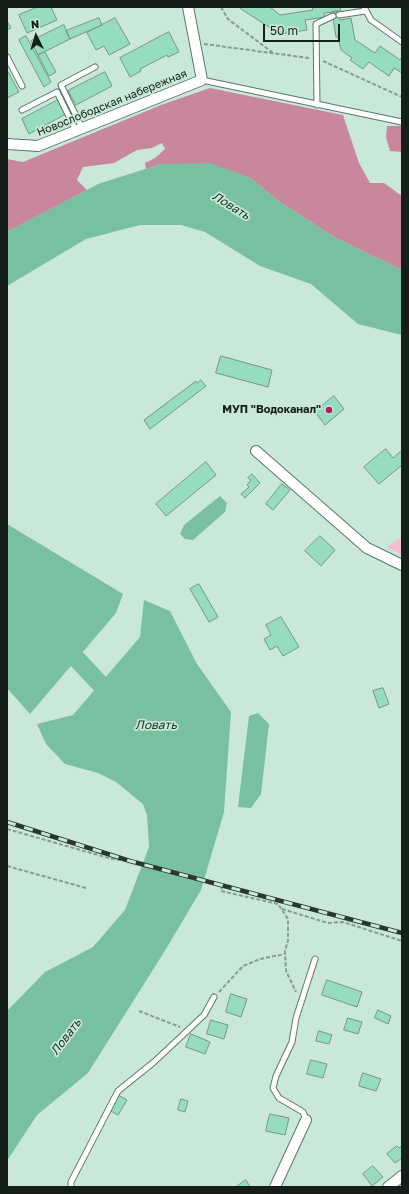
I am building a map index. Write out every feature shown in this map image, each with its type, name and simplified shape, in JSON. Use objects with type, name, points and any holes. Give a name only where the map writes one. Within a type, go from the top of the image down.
[{"type":"street","points":[[188,7],[202,80]]},
{"type":"street","name":"Новослободская набережная","points":[[7,143],[38,146],[202,80]]},
{"type":"street","points":[[256,450],[367,548],[402,565]]},
{"type":"street","points":[[275,1187],[306,1120]]},
{"type":"street","points":[[388,1187],[402,1176]]},
{"type":"lane","points":[[339,15],[364,9],[371,20],[402,42]]},
{"type":"lane","points":[[317,105],[316,24],[333,16]]},
{"type":"lane","points":[[7,57],[22,86]]},
{"type":"lane","points":[[79,130],[61,85],[95,67]]},
{"type":"lane","points":[[202,80],[402,122]]},
{"type":"lane","points":[[22,110],[57,92],[79,130]]},
{"type":"lane","points":[[306,1120],[303,1112],[279,1098],[273,1088],[276,1076],[292,1042],[300,1004],[314,959]]},
{"type":"lane","points":[[71,1187],[89,1146],[118,1091],[154,1062],[204,1016],[214,997]]},
{"type":"path","points":[[221,7],[228,19],[274,53]]},
{"type":"path","points":[[195,43],[317,59],[402,97]]},
{"type":"path","points":[[7,829],[112,859],[130,861],[222,886],[221,891],[278,904],[288,919],[288,940],[285,954],[286,971],[294,985],[300,1004]]},
{"type":"path","points":[[7,866],[86,888]]},
{"type":"path","points":[[281,909],[328,923],[343,922],[402,941]]},
{"type":"path","points":[[214,997],[243,966],[260,959],[285,954]]},
{"type":"path","points":[[139,1011],[189,1030]]},
{"type":"shaded area","points":[[210,88],[343,115],[359,163],[370,183],[384,183],[402,196],[402,270],[334,237],[277,200],[249,177],[161,164],[146,169],[145,163],[155,158],[165,149],[162,143],[152,148],[137,150],[114,163],[83,167],[77,180],[87,190],[7,232],[7,159],[23,162],[161,105]]},
{"type":"shaded area","points":[[387,126],[402,126],[402,152],[390,151],[386,137]]},
{"type":"shaded area","points":[[402,537],[402,555],[387,547]]},
{"type":"water","name":"Ловать","points":[[210,163],[249,177],[277,200],[334,237],[402,270],[402,335],[358,324],[311,284],[260,266],[205,232],[181,225],[140,225],[86,239],[7,286],[7,232],[98,184],[161,164]]},
{"type":"water","points":[[220,496],[227,503],[225,512],[193,540],[185,539],[180,534],[184,525]]},
{"type":"water","points":[[7,524],[123,594],[116,613],[30,714],[7,688]]},
{"type":"water","name":"Ловать","points":[[144,600],[170,611],[197,664],[231,712],[224,812],[201,890],[166,949],[88,1073],[37,1115],[7,1161],[7,1011],[45,972],[93,947],[125,910],[149,847],[147,815],[143,804],[116,782],[98,773],[65,764],[46,744],[37,724],[73,715],[140,637]]},
{"type":"water","points":[[258,713],[269,724],[261,794],[251,808],[238,807],[249,716]]},
{"type":"building","points":[[38,7],[51,7],[57,20],[27,33],[19,15]]},
{"type":"building","points":[[242,7],[270,7],[280,15],[313,10],[312,7],[340,7],[341,11],[324,13],[325,17],[305,20],[307,30],[280,34],[241,9]]},
{"type":"building","points":[[338,11],[340,20],[351,18],[355,40],[375,53],[380,46],[400,60],[402,57],[402,73],[394,68],[389,76],[369,62],[363,69],[350,60],[352,58],[341,50],[338,37],[336,37],[332,12]]},
{"type":"building","points":[[99,18],[102,25],[70,39],[66,31]]},
{"type":"building","points":[[115,18],[130,44],[109,55],[104,46],[96,50],[87,33]]},
{"type":"building","points":[[7,21],[11,28],[7,30]]},
{"type":"building","points":[[64,25],[70,39],[38,55],[31,41]]},
{"type":"building","points":[[169,32],[179,52],[168,57],[167,55],[140,69],[141,71],[130,77],[120,58]]},
{"type":"building","points":[[26,36],[51,82],[44,87],[19,40]]},
{"type":"building","points":[[45,52],[56,72],[49,76],[38,55]]},
{"type":"building","points":[[7,70],[19,92],[7,98]]},
{"type":"building","points":[[105,72],[112,86],[76,105],[68,91]]},
{"type":"building","points":[[58,100],[66,114],[29,134],[22,119]]},
{"type":"building","points":[[221,356],[272,370],[268,387],[216,373]]},
{"type":"building","points":[[201,380],[206,386],[150,429],[144,420],[196,381],[197,383]]},
{"type":"building","name":"МУП \"Водоканал\"","points":[[334,396],[344,409],[325,425],[315,412]]},
{"type":"building","points":[[386,449],[393,458],[402,450],[402,465],[379,484],[364,467]]},
{"type":"building","points":[[206,462],[216,475],[166,516],[156,504]]},
{"type":"building","points":[[252,474],[260,483],[245,498],[241,494],[249,487],[247,485],[251,480],[248,478]]},
{"type":"building","points":[[282,484],[290,490],[273,510],[266,504]]},
{"type":"building","points":[[320,536],[335,550],[321,566],[305,551]]},
{"type":"building","points":[[199,584],[218,617],[209,622],[190,589]]},
{"type":"building","points":[[281,617],[299,647],[283,656],[277,646],[270,650],[264,639],[271,635],[266,625]]},
{"type":"building","points":[[383,688],[389,704],[379,708],[373,691]]},
{"type":"building","points":[[327,980],[362,992],[357,1007],[322,995]]},
{"type":"building","points":[[231,994],[247,999],[241,1017],[226,1012]]},
{"type":"building","points":[[378,1010],[391,1016],[388,1024],[375,1018]]},
{"type":"building","points":[[348,1018],[362,1022],[358,1034],[344,1030]]},
{"type":"building","points":[[211,1020],[228,1025],[224,1039],[207,1034]]},
{"type":"building","points":[[319,1031],[332,1035],[329,1044],[316,1041]]},
{"type":"building","points":[[191,1034],[210,1042],[205,1054],[186,1047]]},
{"type":"building","points":[[311,1060],[327,1064],[323,1078],[307,1074]]},
{"type":"building","points":[[363,1073],[381,1079],[376,1091],[359,1086]]},
{"type":"building","points":[[118,1095],[127,1100],[118,1115],[109,1110]]},
{"type":"building","points":[[181,1099],[188,1101],[185,1112],[178,1110]]},
{"type":"building","points":[[270,1114],[289,1118],[285,1135],[266,1131]]},
{"type":"building","points":[[397,1146],[399,1148],[402,1146],[402,1158],[395,1163],[387,1154]]},
{"type":"building","points":[[373,1166],[383,1177],[372,1186],[363,1174]]},
{"type":"building","points":[[246,1180],[250,1187],[236,1187]]},
{"type":"waterway","name":"Ловать","points":[[60,641],[116,701]]},
{"type":"railway","points":[[7,822],[130,861],[402,933]]},
{"type":"place","name":"МУП \"Водоканал\"","points":[[329,410]]}]
